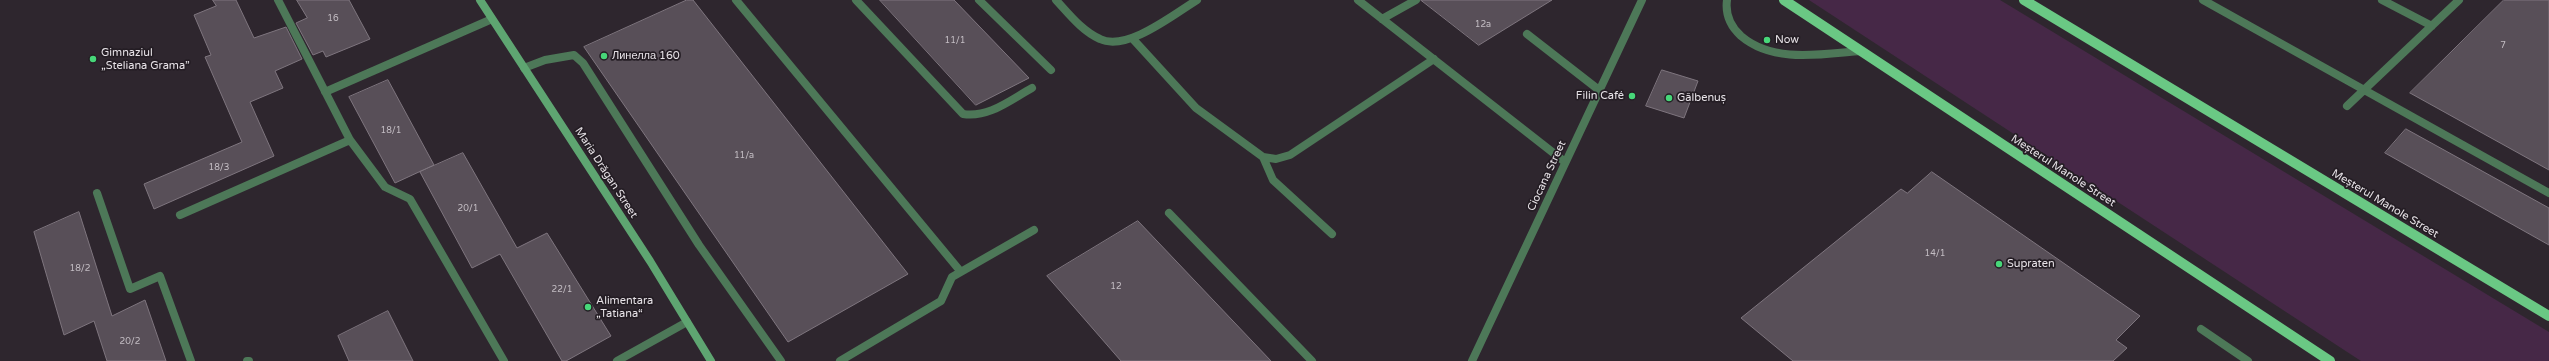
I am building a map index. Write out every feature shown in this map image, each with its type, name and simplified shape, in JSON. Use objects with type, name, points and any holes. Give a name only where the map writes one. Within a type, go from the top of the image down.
[{"type":"main road","name":"Maria Drăgan Street","points":[[480,0],[711,361]]},
{"type":"main road","name":"Meșterul Manole Street","points":[[1784,0],[2330,361]]},
{"type":"main road","name":"Meșterul Manole Street","points":[[2024,0],[2549,316]]},
{"type":"street","points":[[278,0],[350,140],[385,187],[410,199],[504,361]]},
{"type":"street","points":[[736,0],[961,272]]},
{"type":"street","points":[[856,0],[963,114],[971,116],[982,115],[1032,88]]},
{"type":"street","points":[[979,0],[1051,70]]},
{"type":"street","points":[[1056,0],[1091,33],[1109,42],[1132,38],[1197,0]]},
{"type":"street","points":[[1358,0],[1565,162]]},
{"type":"street","points":[[1382,19],[1416,0]]},
{"type":"street","name":"Ciocana Street","points":[[1472,361],[1642,0]]},
{"type":"street","points":[[1726,0],[1725,8],[1730,25],[1743,39],[1766,51],[1791,54],[1861,51]]},
{"type":"street","points":[[2203,0],[2549,193]]},
{"type":"street","points":[[2382,0],[2432,26]]},
{"type":"street","points":[[2347,106],[2459,0]]},
{"type":"street","points":[[325,92],[492,19]]},
{"type":"street","points":[[1527,34],[1599,90]]},
{"type":"street","points":[[1132,38],[1172,84],[1196,108],[1263,157],[1276,159],[1290,155],[1434,59]]},
{"type":"street","points":[[524,68],[564,55],[574,55],[583,63],[699,245],[781,361]]},
{"type":"street","points":[[180,215],[350,140]]},
{"type":"street","points":[[1263,157],[1273,180],[1332,234]]},
{"type":"street","points":[[97,194],[130,289],[160,276],[191,361]]},
{"type":"street","points":[[1169,213],[1312,361]]},
{"type":"street","points":[[840,361],[940,301],[952,277],[1034,230]]},
{"type":"street","points":[[617,361],[687,322]]},
{"type":"street","points":[[2201,329],[2248,361]]},
{"type":"shaded area","points":[[1809,0],[2000,0],[2549,332],[2549,361],[2361,361]]},
{"type":"building","points":[[213,0],[236,0],[254,38],[286,27],[302,59],[275,71],[283,88],[250,102],[274,156],[154,209],[144,184],[242,142],[205,57],[211,55],[194,15],[216,6]]},
{"type":"building","points":[[297,0],[349,0],[370,39],[326,57],[323,51],[313,55],[296,23],[307,18]]},
{"type":"building","points":[[687,0],[693,0],[908,274],[788,342],[584,47]]},
{"type":"building","points":[[880,0],[954,0],[1029,78],[976,105]]},
{"type":"building","points":[[1421,0],[1552,0],[1479,45]]},
{"type":"building","points":[[2504,0],[2549,0],[2549,170],[2410,93]]},
{"type":"building","points":[[1662,70],[1698,81],[1684,118],[1646,106]]},
{"type":"building","points":[[388,80],[434,165],[395,183],[349,97]]},
{"type":"building","points":[[2406,129],[2549,208],[2549,245],[2385,153]]},
{"type":"building","points":[[463,153],[517,248],[547,233],[611,336],[566,361],[562,361],[500,254],[472,268],[420,172]]},
{"type":"building","points":[[1932,172],[2140,316],[2116,340],[2127,348],[2113,361],[1793,361],[1741,318],[1901,189],[1907,193]]},
{"type":"building","points":[[79,212],[112,316],[145,300],[166,361],[107,361],[94,321],[64,335],[34,232]]},
{"type":"building","points":[[1138,221],[1271,361],[1121,361],[1047,276]]},
{"type":"building","points":[[388,311],[413,361],[349,361],[338,336]]},
{"type":"place","name":"Now","points":[[1767,40]]},
{"type":"place","name":"Линелла 160","points":[[604,56]]},
{"type":"place","name":"Gimnaziul „Steliana Grama”","points":[[93,59]]},
{"type":"place","name":"Filin Café","points":[[1632,96]]},
{"type":"place","name":"Gălbenuș","points":[[1669,98]]},
{"type":"place","name":"Supraten","points":[[1999,264]]},
{"type":"place","name":"Alimentara „Tatiana“","points":[[588,307]]}]
